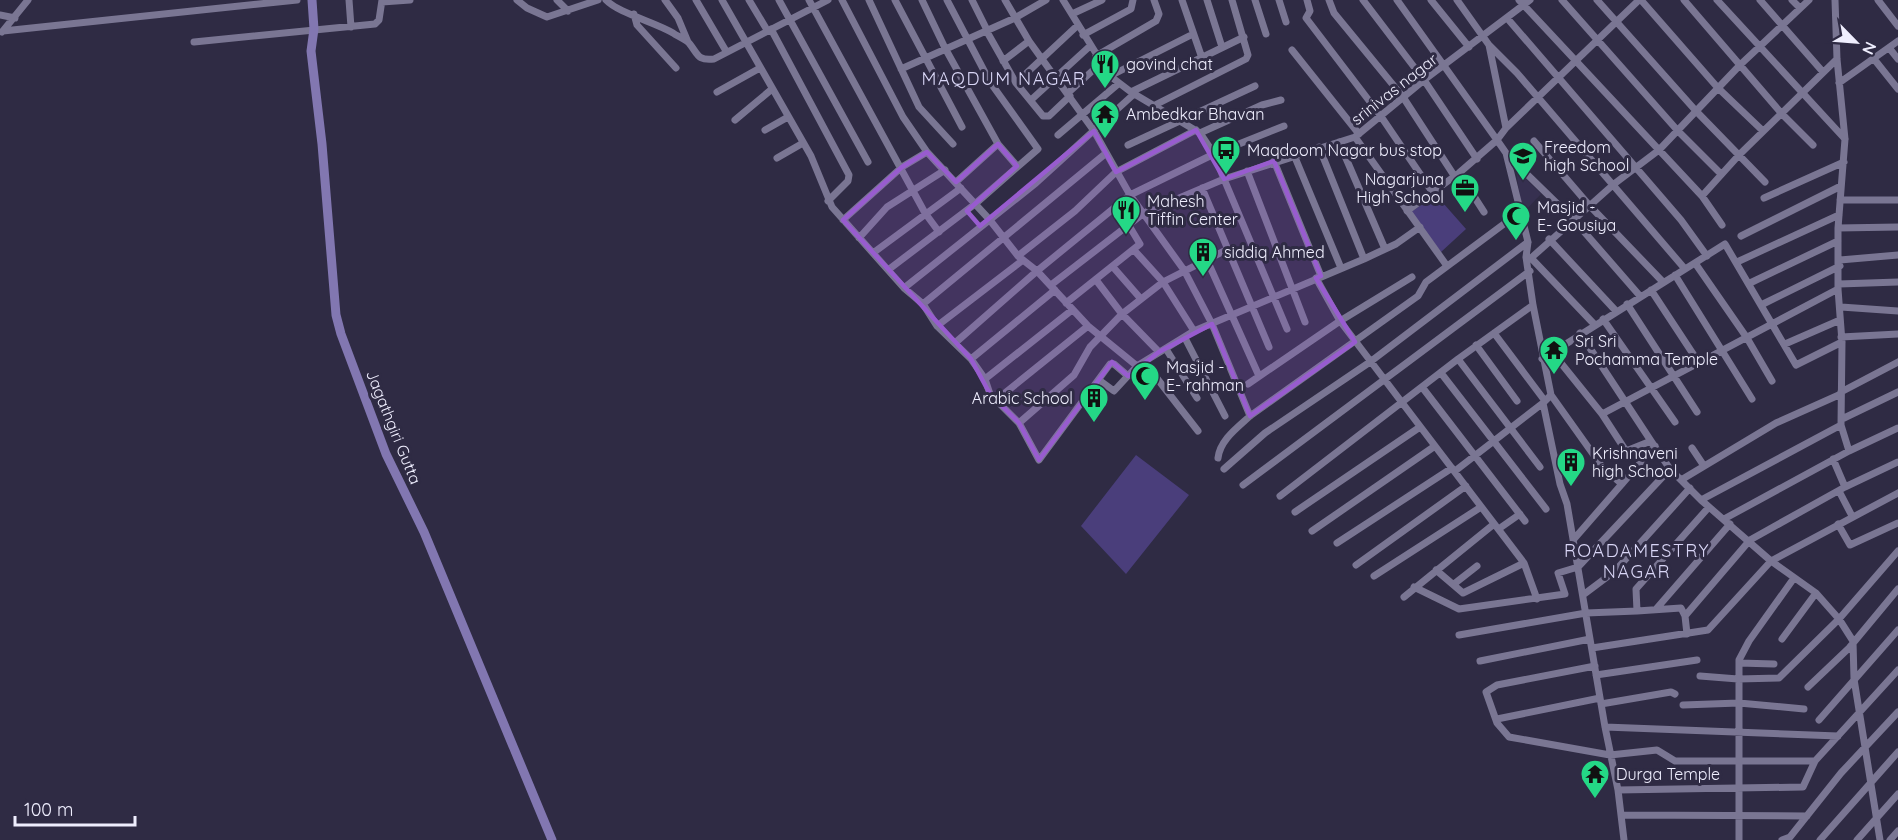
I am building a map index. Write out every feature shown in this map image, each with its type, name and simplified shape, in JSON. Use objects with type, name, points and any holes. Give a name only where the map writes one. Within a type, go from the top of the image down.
[{"type":"street","points":[[2,32],[28,0]]},
{"type":"street","points":[[2,32],[297,0]]},
{"type":"street","name":"Jagathgiri Gutta","points":[[312,0],[314,29],[311,51],[322,144],[336,315],[341,334],[386,454],[424,532],[552,840]]},
{"type":"street","points":[[350,0],[351,27]]},
{"type":"street","points":[[194,42],[377,23],[382,1],[410,0]]},
{"type":"street","points":[[517,0],[527,8],[547,17],[597,0]]},
{"type":"street","points":[[557,0],[568,11]]},
{"type":"street","points":[[606,0],[616,8],[634,14],[689,44]]},
{"type":"street","points":[[665,0],[678,18],[693,53],[707,59],[746,42],[828,0]]},
{"type":"street","points":[[696,0],[726,51]]},
{"type":"street","points":[[722,0],[803,143],[828,201],[904,288],[922,304],[938,326],[971,359],[985,379],[987,389],[1019,423],[1040,460],[1112,363],[1128,375]]},
{"type":"street","points":[[749,0],[769,30],[849,175],[848,181],[828,201]]},
{"type":"street","points":[[779,0],[868,162]]},
{"type":"street","points":[[809,0],[902,167],[912,190],[939,232]]},
{"type":"street","points":[[842,0],[903,117],[927,152],[959,185],[1021,258],[1037,271],[1088,326],[1141,364],[1198,431]]},
{"type":"street","points":[[868,0],[919,107],[953,144]]},
{"type":"street","points":[[896,0],[962,127]]},
{"type":"street","points":[[922,0],[945,48],[999,144],[1017,166]]},
{"type":"street","points":[[888,270],[975,204],[1036,152],[1037,145],[1017,122],[990,82],[948,0]]},
{"type":"street","points":[[972,0],[986,30],[1016,82],[1046,117],[1101,63]]},
{"type":"street","points":[[1005,0],[1029,41],[1094,131],[1130,195],[1184,270],[1212,324],[1250,416]]},
{"type":"street","points":[[1028,0],[1032,8]]},
{"type":"street","points":[[901,69],[1015,18],[1046,0]]},
{"type":"street","points":[[1063,0],[1110,76],[1132,93],[1180,119],[1198,132],[1214,154],[1287,329]]},
{"type":"street","points":[[1072,14],[1102,0]]},
{"type":"street","points":[[1083,34],[1131,9],[1133,0]]},
{"type":"street","points":[[1096,56],[1156,21],[1159,15],[1154,0]]},
{"type":"street","points":[[1182,0],[1202,58]]},
{"type":"street","points":[[1207,0],[1222,47]]},
{"type":"street","points":[[1155,105],[1246,59],[1248,55],[1244,37],[1232,0]]},
{"type":"street","points":[[1256,0],[1266,34]]},
{"type":"street","points":[[1279,0],[1286,22]]},
{"type":"street","points":[[1307,0],[1310,11],[1306,18],[1380,116],[1433,193]]},
{"type":"street","points":[[1329,0],[1334,13],[1403,97],[1484,212]]},
{"type":"street","points":[[1363,0],[1424,80],[1477,159]]},
{"type":"street","points":[[1396,0],[1445,65],[1506,153],[1573,219],[1640,296]]},
{"type":"street","points":[[1431,0],[1469,47]]},
{"type":"street","points":[[1457,0],[1489,45],[1538,97],[1614,184],[1615,190],[1685,269]]},
{"type":"street","name":"srinivas nagar","points":[[971,359],[1128,224],[1144,213],[1224,179],[1357,135],[1424,80],[1507,18],[1522,3],[1530,0]]},
{"type":"street","points":[[1562,0],[1678,131],[1721,174]]},
{"type":"street","points":[[1597,0],[1696,111],[1764,182]]},
{"type":"street","points":[[1407,212],[1477,159],[1575,60],[1617,24],[1640,0],[1718,88],[1763,131]]},
{"type":"street","points":[[1684,0],[1782,114],[1813,145]]},
{"type":"street","points":[[1717,0],[1762,46],[1845,139]]},
{"type":"street","points":[[1760,0],[1823,72]]},
{"type":"street","points":[[1792,0],[1800,8]]},
{"type":"street","points":[[1528,257],[1635,166],[1659,150],[1740,65],[1809,0]]},
{"type":"street","points":[[1835,0],[1837,59],[1845,139],[1838,228],[1842,339],[1841,422],[1849,451]]},
{"type":"street","points":[[1878,0],[1898,26]]},
{"type":"street","points":[[1522,3],[1702,196],[1722,225]]},
{"type":"street","points":[[634,14],[637,26],[676,68]]},
{"type":"street","points":[[0,15],[15,18]]},
{"type":"street","points":[[1507,18],[1681,220],[1707,256]]},
{"type":"street","points":[[1016,82],[1078,25]]},
{"type":"street","points":[[1110,76],[1193,34]]},
{"type":"street","points":[[904,288],[1036,183],[1132,93],[1244,37]]},
{"type":"street","points":[[1003,61],[1029,41]]},
{"type":"street","points":[[1839,83],[1890,49],[1898,41]]},
{"type":"street","points":[[1489,45],[1506,128]]},
{"type":"street","points":[[1031,100],[1090,46]]},
{"type":"street","points":[[1890,49],[1898,59]]},
{"type":"street","points":[[1292,50],[1357,135],[1407,212],[1447,266]]},
{"type":"street","points":[[1702,196],[1739,155],[1837,59]]},
{"type":"street","points":[[1874,59],[1898,89]]},
{"type":"street","points":[[717,92],[760,68]]},
{"type":"street","points":[[1058,135],[1118,84]]},
{"type":"street","points":[[1128,145],[1255,86]]},
{"type":"street","points":[[735,120],[772,89]]},
{"type":"street","points":[[938,326],[1021,258],[1116,172],[1198,132],[1262,105],[1281,100]]},
{"type":"street","points":[[765,130],[788,117]]},
{"type":"street","points":[[955,343],[1037,271],[1130,195],[1214,154],[1284,126]]},
{"type":"street","points":[[1534,141],[1589,205],[1663,282]]},
{"type":"street","points":[[1339,142],[1385,249]]},
{"type":"street","points":[[777,158],[803,143]]},
{"type":"street","points":[[873,252],[959,185],[999,144]]},
{"type":"street","points":[[1318,147],[1364,259]]},
{"type":"street","points":[[843,220],[902,167],[927,152]]},
{"type":"street","points":[[1506,153],[1528,242],[1533,305],[1551,395],[1603,468],[1622,484]]},
{"type":"street","points":[[922,304],[1106,154]]},
{"type":"street","points":[[1294,155],[1341,268]]},
{"type":"street","points":[[1274,161],[1318,277],[1340,321],[1384,382],[1524,563],[1538,599]]},
{"type":"street","points":[[1764,198],[1844,162]]},
{"type":"street","points":[[859,238],[887,207],[945,170]]},
{"type":"street","points":[[1247,171],[1305,322]]},
{"type":"street","points":[[1742,236],[1841,186]]},
{"type":"street","points":[[1202,188],[1269,346]]},
{"type":"street","points":[[1840,200],[1898,200]]},
{"type":"street","points":[[1218,458],[1219,449],[1230,434],[1250,416],[1418,296],[1426,282],[1520,212]]},
{"type":"street","points":[[1737,262],[1839,215]]},
{"type":"street","points":[[1066,303],[1140,243],[1128,224]]},
{"type":"street","points":[[1099,380],[1114,391],[1141,364],[1194,331],[1293,287],[1364,259],[1420,227]]},
{"type":"street","points":[[1838,228],[1898,227]]},
{"type":"street","points":[[1549,239],[1616,311]]},
{"type":"street","points":[[1750,283],[1838,241]]},
{"type":"street","points":[[1224,469],[1265,433],[1370,362],[1528,242]]},
{"type":"street","points":[[1542,359],[1594,324],[1725,244],[1797,365],[1842,339],[1898,334]]},
{"type":"street","points":[[1019,423],[1074,375],[1101,334],[1122,314],[1163,282],[1228,249]]},
{"type":"street","points":[[1134,250],[1163,282],[1194,331]]},
{"type":"street","points":[[1762,304],[1840,263],[1898,255]]},
{"type":"street","points":[[1528,257],[1594,324]]},
{"type":"street","points":[[1207,260],[1259,376]]},
{"type":"street","points":[[1695,263],[1747,338],[1772,381]]},
{"type":"street","points":[[1113,267],[1141,299]]},
{"type":"street","points":[[1243,485],[1530,272]]},
{"type":"street","points":[[1675,275],[1752,399]]},
{"type":"street","points":[[1248,384],[1340,321],[1412,277]]},
{"type":"street","points":[[1096,280],[1122,314],[1163,350],[1197,398]]},
{"type":"street","points":[[1602,414],[1773,324],[1839,286],[1898,282]]},
{"type":"street","points":[[1651,290],[1699,363]]},
{"type":"street","points":[[1628,304],[1697,412]]},
{"type":"street","points":[[1280,496],[1476,345],[1533,305]]},
{"type":"street","points":[[1841,308],[1898,311]]},
{"type":"street","points":[[985,379],[1072,310]]},
{"type":"street","points":[[1603,319],[1674,422]]},
{"type":"street","points":[[1785,344],[1840,320]]},
{"type":"street","points":[[995,400],[1088,326]]},
{"type":"street","points":[[1494,333],[1544,402],[1574,539],[1600,701],[1618,790],[1624,840]]},
{"type":"street","points":[[1580,333],[1670,468],[1701,500],[1750,540],[1771,561],[1816,593],[1839,619],[1853,641],[1854,679],[1867,747],[1870,783],[1880,840]]},
{"type":"street","points":[[1185,338],[1225,416]]},
{"type":"street","points":[[1476,345],[1517,401]]},
{"type":"street","points":[[1552,352],[1602,414],[1626,451],[1653,444]]},
{"type":"street","points":[[1458,359],[1540,466]]},
{"type":"street","points":[[1681,480],[1776,423],[1841,393],[1898,362]]},
{"type":"street","points":[[1441,373],[1546,509]]},
{"type":"street","points":[[1404,597],[1436,570],[1497,526],[1523,518],[1422,387]]},
{"type":"street","points":[[1701,500],[1898,392]]},
{"type":"street","points":[[1337,543],[1474,457],[1551,395]]},
{"type":"street","points":[[1295,512],[1420,427]]},
{"type":"street","points":[[1657,608],[1727,521],[1833,459],[1898,428]]},
{"type":"street","points":[[1574,539],[1653,444]]},
{"type":"street","points":[[1312,531],[1435,446]]},
{"type":"street","points":[[1692,448],[1704,466]]},
{"type":"street","points":[[1833,459],[1852,516]]},
{"type":"street","points":[[1685,616],[1750,540],[1842,489],[1898,462]]},
{"type":"street","points":[[1414,587],[1459,609],[1565,594],[1558,573],[1578,567],[1670,468]]},
{"type":"street","points":[[1356,566],[1466,486]]},
{"type":"street","points":[[1583,595],[1615,571],[1690,488]]},
{"type":"street","points":[[1592,648],[1707,630],[1771,561],[1852,516],[1898,494]]},
{"type":"street","points":[[1374,576],[1481,507]]},
{"type":"street","points":[[1637,611],[1636,589],[1639,583],[1709,507]]},
{"type":"street","points":[[1838,524],[1850,545],[1898,523]]},
{"type":"street","points":[[1700,676],[1738,679],[1779,678],[1839,619],[1898,551]]},
{"type":"street","points":[[1436,570],[1463,593],[1524,563]]},
{"type":"street","points":[[1454,584],[1477,566]]},
{"type":"street","points":[[1739,840],[1741,760],[1739,663],[1749,641],[1794,578]]},
{"type":"street","points":[[1808,687],[1849,648],[1898,589]]},
{"type":"street","points":[[1782,639],[1816,593]]},
{"type":"street","points":[[1459,634],[1586,613],[1681,608],[1685,616],[1687,634]]},
{"type":"street","points":[[1819,720],[1898,630]]},
{"type":"street","points":[[1480,661],[1590,639]]},
{"type":"street","points":[[1596,675],[1697,660]]},
{"type":"street","points":[[1739,663],[1774,664]]},
{"type":"street","points":[[1595,666],[1497,686],[1486,692],[1497,723],[1509,736],[1610,755],[1657,750],[1674,761],[1815,761]]},
{"type":"street","points":[[1618,790],[1803,787],[1815,761],[1898,670]]},
{"type":"street","points":[[1497,719],[1600,701],[1671,692],[1675,694]]},
{"type":"street","points":[[1683,705],[1739,703],[1804,709]]},
{"type":"street","points":[[1782,840],[1790,837],[1841,773],[1898,712]]},
{"type":"street","points":[[1605,727],[1838,736]]},
{"type":"street","points":[[1820,840],[1898,752]]},
{"type":"street","points":[[1857,840],[1898,794]]},
{"type":"street","points":[[1622,815],[1807,816]]},
{"type":"street","points":[[1890,840],[1898,831]]},
{"type":"highlighted area","points":[[1196,130],[1224,179],[1274,161],[1321,276],[1316,278],[1355,342],[1250,416],[1212,324],[1159,352],[1128,376],[1112,362],[1039,460],[1019,423],[990,394],[971,359],[843,220],[902,167],[927,152],[956,182],[998,144],[1017,166],[967,211],[980,226],[1094,131],[1116,172]]},
{"type":"shaded area","name":"Freedom high School","points":[[1516,169],[1541,194],[1522,214]]},
{"type":"shaded area","points":[[1436,195],[1466,229],[1441,252],[1411,212]]},
{"type":"shaded area","points":[[1136,455],[1189,495],[1126,574],[1081,526]]},
{"type":"place","name":"govind chat","points":[[1105,90]]},
{"type":"place","name":"Ambedkar Bhavan","points":[[1105,140]]},
{"type":"place","name":"Maqdoom Nagar bus stop","points":[[1226,176]]},
{"type":"place","name":"Freedom high School","points":[[1523,182]]},
{"type":"place","name":"Nagarjuna High School","points":[[1465,214]]},
{"type":"place","name":"Mahesh Tiffin Center","points":[[1126,236]]},
{"type":"place","name":"Masjid - E- Gousiya","points":[[1516,242]]},
{"type":"place","name":"siddiq Ahmed","points":[[1203,278]]},
{"type":"place","name":"Sri Sri Pochamma Temple","points":[[1554,376]]},
{"type":"place","name":"Masjid - E- rahman","points":[[1145,402]]},
{"type":"place","name":"Arabic School","points":[[1094,424]]},
{"type":"place","name":"Krishnaveni high School","points":[[1571,488]]},
{"type":"place","name":"Durga Temple","points":[[1595,800]]},
{"type":"district","name":"MAQDUM NAGAR","points":[[1004,78]]},
{"type":"district","name":"ROADAMESTRY NAGAR","points":[[1637,560]]}]
